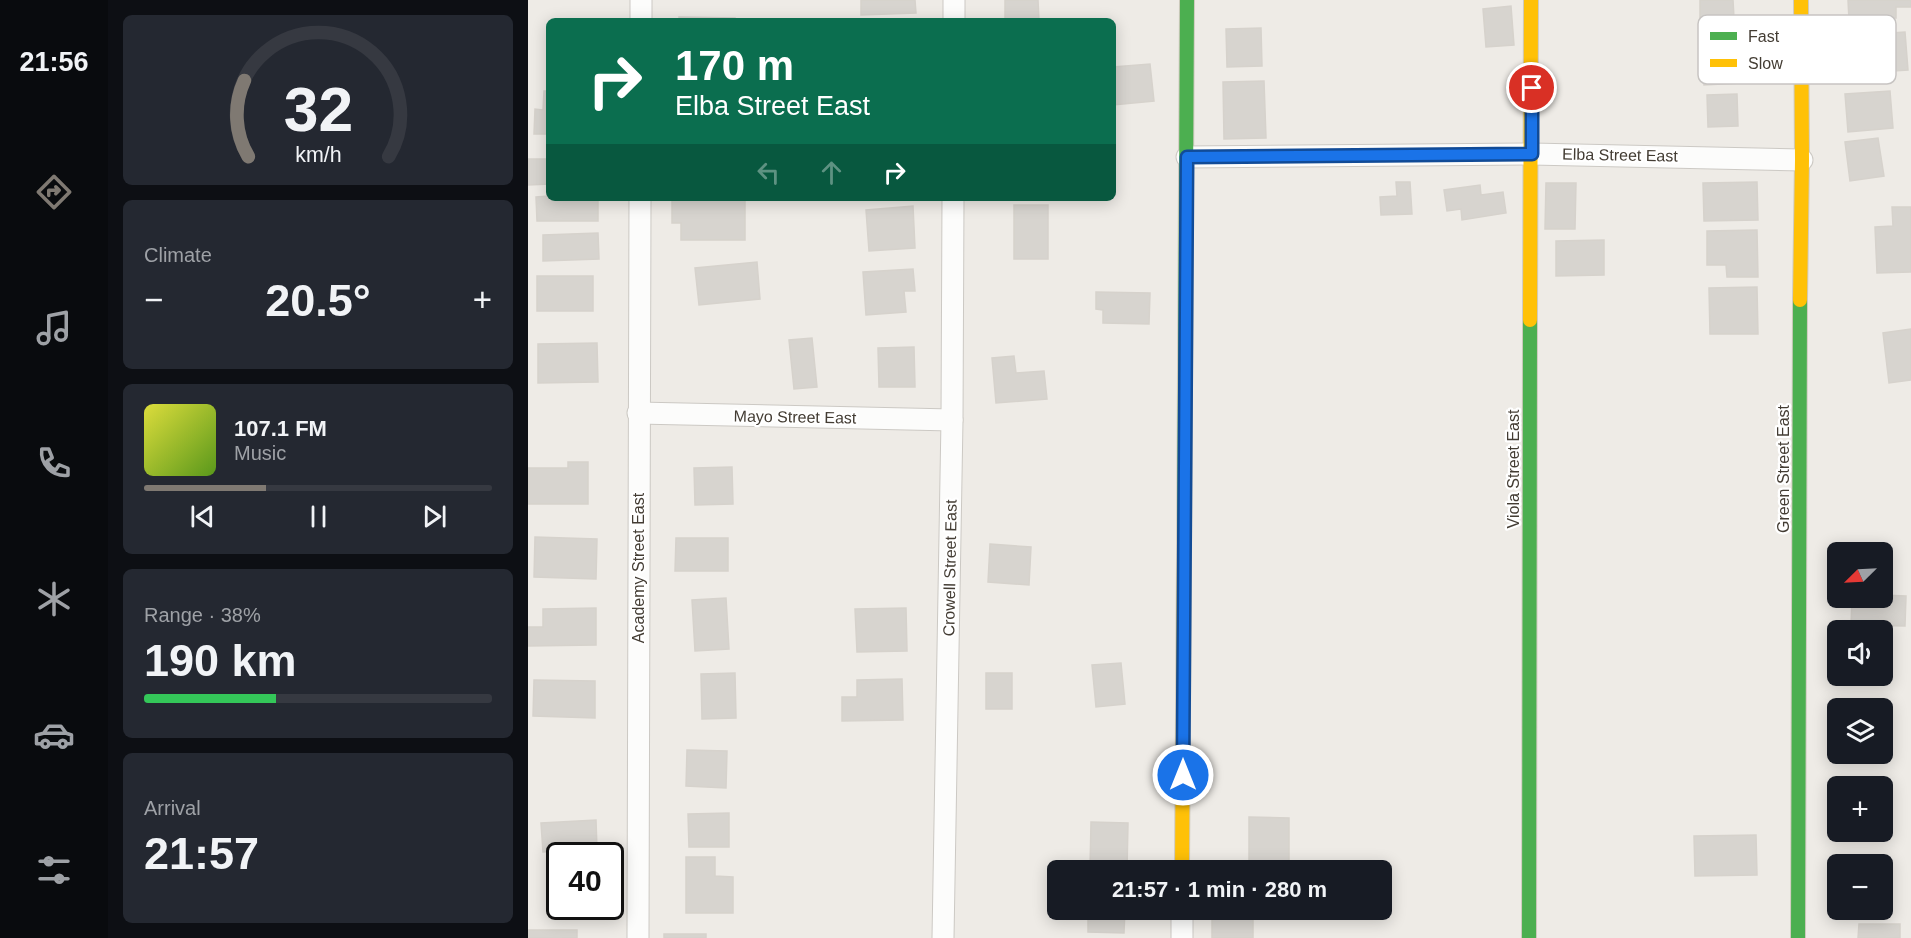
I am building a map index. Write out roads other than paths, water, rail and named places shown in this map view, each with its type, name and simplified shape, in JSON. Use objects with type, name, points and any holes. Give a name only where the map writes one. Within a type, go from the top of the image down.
[{"type":"street","points":[[641,0],[641,18]]},
{"type":"street","points":[[954,0],[954,18]]},
{"type":"street","points":[[1182,860],[1187,0]]},
{"type":"street","name":"Viola Street East","points":[[1529,938],[1532,0]]},
{"type":"street","name":"Green Street East","points":[[1801,0],[1801,15]]},
{"type":"street","name":"Green Street East","points":[[1798,938],[1802,84]]},
{"type":"street","name":"Elba Street East","points":[[1187,157],[1532,154],[1802,160]]},
{"type":"street","name":"Academy Street East","points":[[638,938],[640,201]]},
{"type":"street","name":"Crowell Street East","points":[[944,938],[953,201]]},
{"type":"street","name":"Mayo Street East","points":[[638,413],[952,420]]},
{"type":"street","points":[[1182,920],[1182,938]]}]
